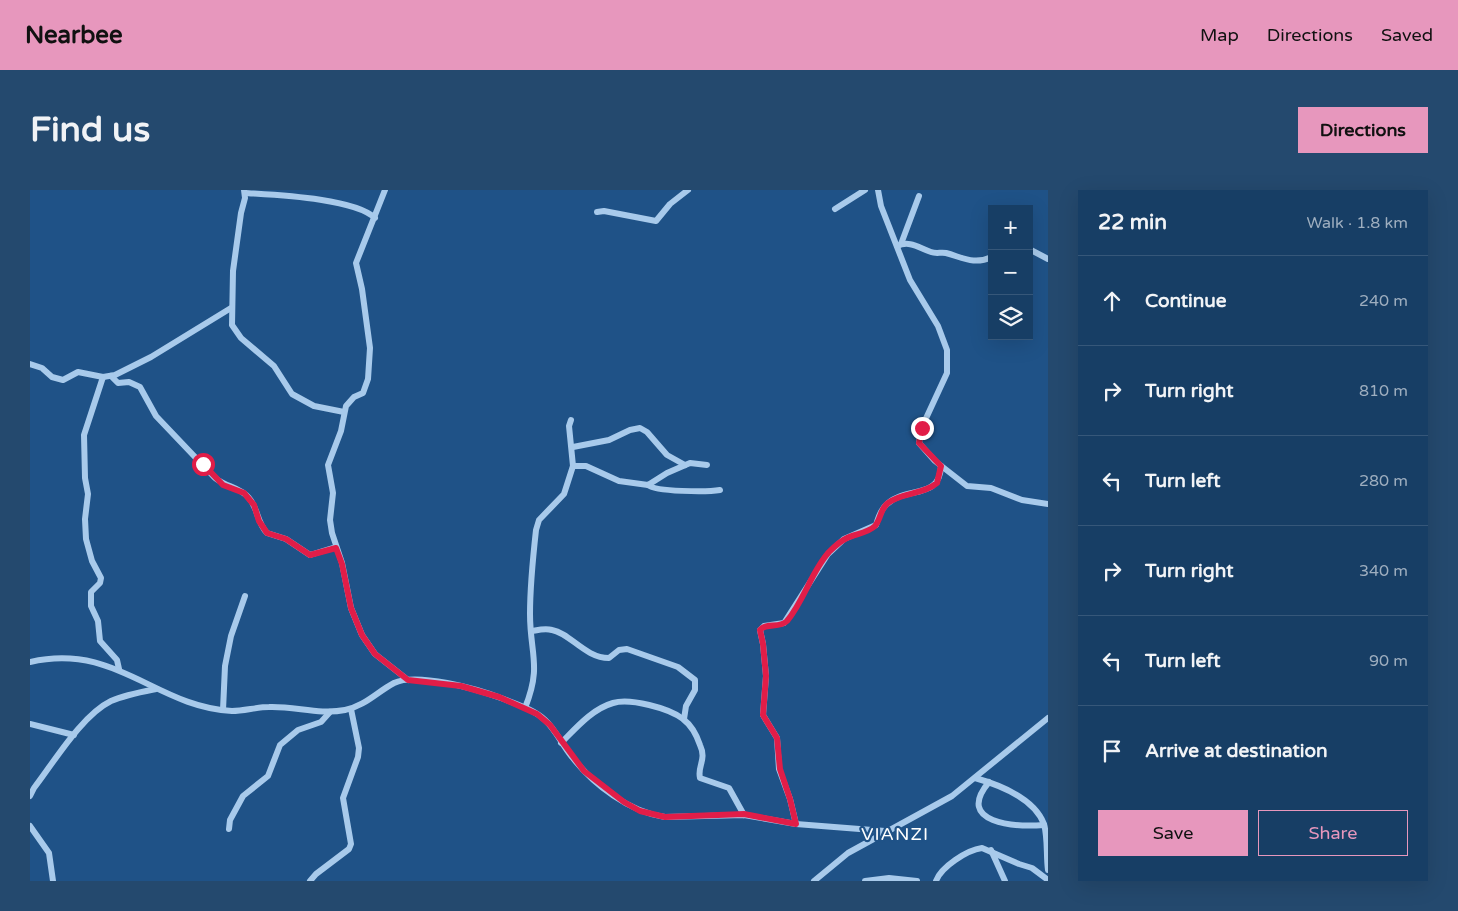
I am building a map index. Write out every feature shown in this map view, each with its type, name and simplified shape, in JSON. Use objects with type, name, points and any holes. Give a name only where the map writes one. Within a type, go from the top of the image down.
[{"type":"street","points":[[385,190],[356,263],[362,289],[370,348],[367,385],[363,393],[349,402],[344,412],[341,431],[328,466],[333,493],[330,520],[351,608],[362,635],[375,654],[408,680]]},
{"type":"street","points":[[597,212],[604,211],[656,221],[664,210],[688,190]]},
{"type":"street","points":[[835,209],[865,190]]},
{"type":"street","points":[[344,412],[314,406],[292,394],[274,366],[234,330],[231,320],[233,271],[244,191],[329,200],[370,213],[375,218]]},
{"type":"street","points":[[876,192],[899,245],[910,280],[938,326],[947,350],[947,372],[918,440],[941,466],[967,486],[991,488],[1022,500],[1048,504]]},
{"type":"street","points":[[899,245],[919,196]]},
{"type":"street","points":[[899,245],[912,243],[932,252],[947,253],[969,261],[983,261],[988,259]]},
{"type":"street","points":[[1031,250],[1048,259]]},
{"type":"street","points":[[30,364],[42,368],[52,377],[63,380],[78,372],[103,377],[111,376],[151,357],[231,308]]},
{"type":"street","points":[[111,376],[118,383],[129,382],[140,387],[156,416],[215,478],[223,485],[241,490],[249,498],[267,533],[286,539],[310,555],[336,548]]},
{"type":"street","points":[[103,377],[84,435],[85,478],[88,494],[85,527],[88,550],[101,578],[100,583],[90,592],[90,606],[98,621],[100,641],[117,660],[119,670]]},
{"type":"street","points":[[525,708],[535,678],[535,652],[530,608],[536,530],[539,520],[564,494],[574,466],[570,432],[571,420]]},
{"type":"street","points":[[573,447],[609,440],[630,430],[640,428],[647,432],[667,455],[686,465]]},
{"type":"street","points":[[648,485],[686,465],[695,463],[706,465]]},
{"type":"street","points":[[574,466],[586,466],[620,481],[648,485],[656,489],[703,492],[720,490]]},
{"type":"street","points":[[796,824],[780,769],[777,738],[763,715],[766,676],[760,630],[764,626],[784,623],[828,554],[844,539],[869,530],[876,525],[879,515],[889,502],[932,487],[940,479],[941,466]]},
{"type":"street","points":[[223,710],[225,666],[231,636],[245,596]]},
{"type":"street","points":[[532,631],[554,630],[576,645],[604,658],[610,658],[619,650],[627,649],[685,672],[695,680],[696,684],[686,706],[684,719]]},
{"type":"street","points":[[30,662],[75,658],[119,670],[156,689],[201,705],[236,711],[270,707],[330,712],[351,708],[372,699],[392,684],[408,680],[461,686],[525,708],[543,719],[584,771],[624,802],[640,811],[665,817],[744,814],[796,824],[885,832]]},
{"type":"street","points":[[30,796],[74,735],[94,714],[110,701],[156,689]]},
{"type":"street","points":[[561,743],[583,721],[613,703],[628,702],[645,705],[684,719],[695,734],[703,752],[700,778],[729,788],[744,814]]},
{"type":"street","points":[[310,881],[349,849],[351,844],[343,798],[358,757],[359,748],[351,708]]},
{"type":"street","points":[[229,829],[230,820],[243,796],[271,772],[280,745],[298,730],[321,722],[330,712]]},
{"type":"street","points":[[814,881],[848,853],[940,804],[1047,720]]},
{"type":"street","points":[[30,724],[74,735]]},
{"type":"street","points":[[975,778],[1006,789],[1036,810],[1044,825],[1048,870]]},
{"type":"street","points":[[988,782],[979,796],[977,806],[980,812],[988,818],[1018,826],[1044,825]]},
{"type":"street","points":[[30,826],[35,836],[46,847],[53,881]]},
{"type":"street","points":[[936,881],[941,872],[968,853],[982,848],[1032,868],[1048,880]]},
{"type":"street","points":[[991,850],[1005,881]]},
{"type":"street","points":[[865,881],[889,878],[917,881]]},
{"type":"district","name":"VIANZI","points":[[895,834]]},
{"type":"route","points":[[203,464],[223,485],[241,490],[244,493],[254,505],[259,521],[267,533],[286,539],[310,555],[336,548],[342,564],[351,608],[362,635],[375,654],[408,680],[448,683],[461,686],[499,697],[537,714],[550,725],[561,743],[584,771],[624,802],[640,811],[665,817],[744,814],[796,824],[793,808],[778,763],[777,738],[763,715],[766,676],[760,630],[764,626],[781,625],[789,619],[818,568],[828,554],[844,539],[869,530],[876,525],[879,515],[889,502],[908,494],[925,490],[937,483],[940,479],[941,466],[919,443],[918,440],[922,428]]}]
